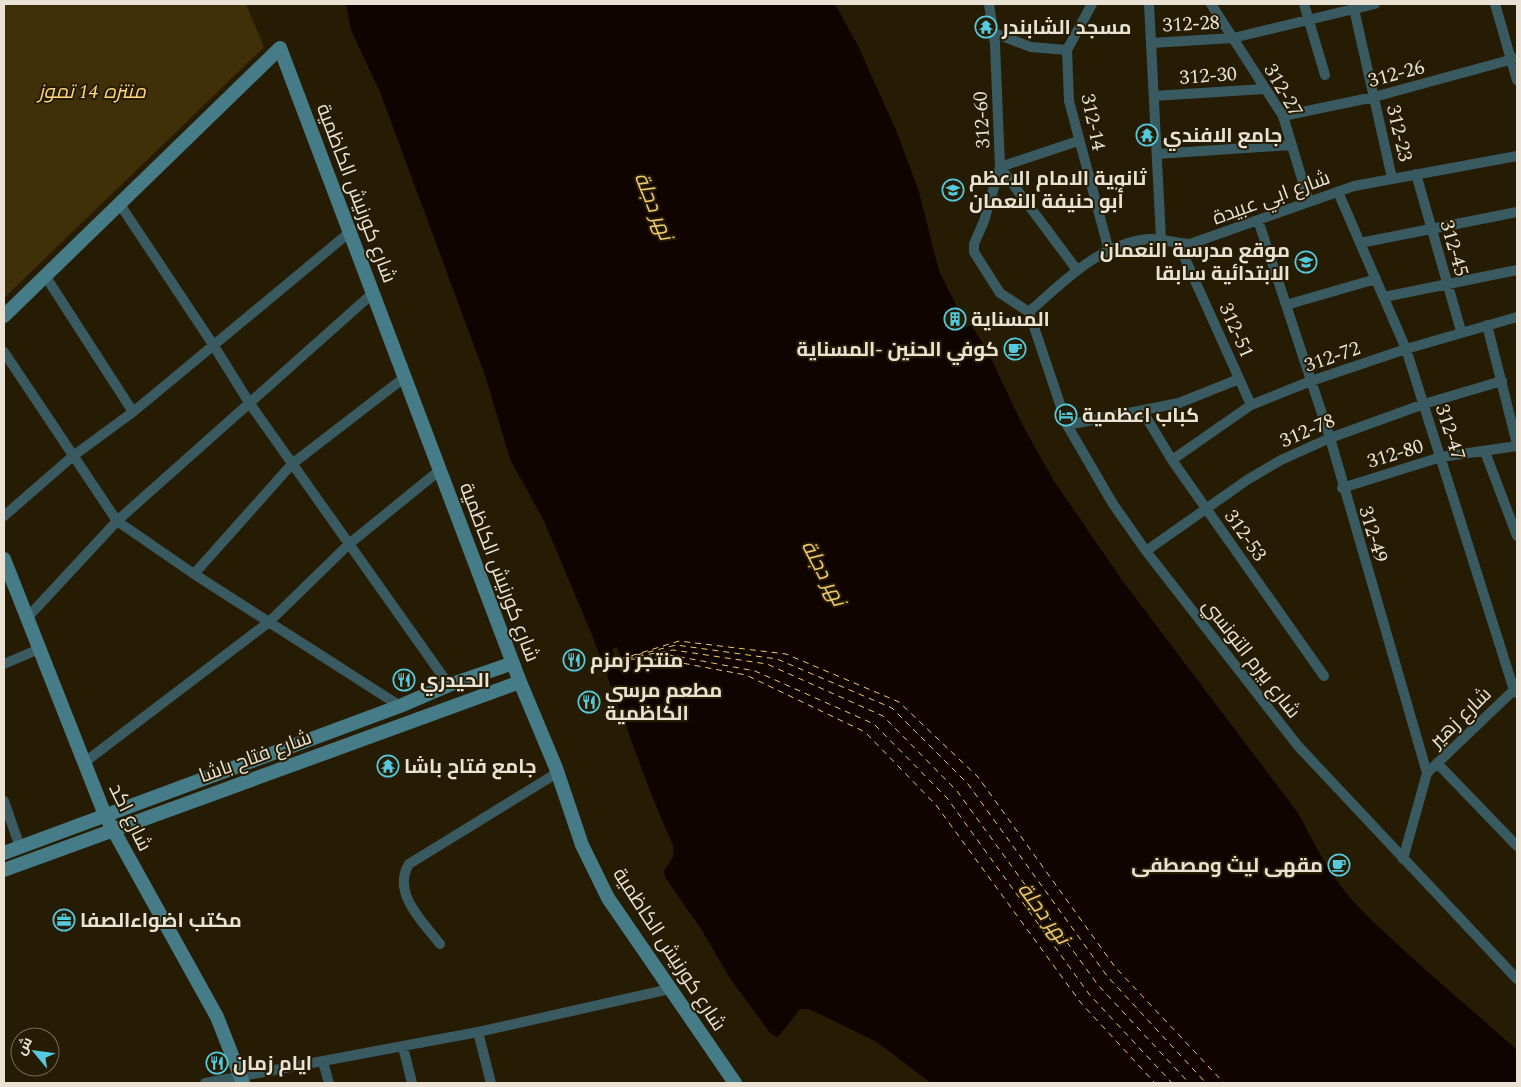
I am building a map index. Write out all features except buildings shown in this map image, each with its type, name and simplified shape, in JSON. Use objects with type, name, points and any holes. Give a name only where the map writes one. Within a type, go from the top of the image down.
[{"type":"street","name":"312-60","points":[[989,4],[994,33],[1000,166],[1076,270]]},
{"type":"street","points":[[994,33],[1031,47],[1067,50],[1092,4]]},
{"type":"street","points":[[1149,4],[1161,239]]},
{"type":"street","name":"312-27","points":[[1210,4],[1283,116],[1309,202]]},
{"type":"street","points":[[1304,4],[1325,75]]},
{"type":"street","name":"312-28","points":[[1151,42],[1233,38],[1376,4]]},
{"type":"street","points":[[1495,4],[1514,59],[1517,80]]},
{"type":"street","name":"312-23","points":[[1354,9],[1392,178]]},
{"type":"street","name":"شارع كورنيش الكاظمية","points":[[119,203],[280,48],[520,682],[557,773],[582,845],[608,898],[735,1083]]},
{"type":"street","name":"312-14","points":[[1067,50],[1069,101],[1078,141],[1109,251]]},
{"type":"street","name":"312-26","points":[[1283,116],[1374,97],[1514,59]]},
{"type":"street","name":"312-30","points":[[1154,96],[1264,89]]},
{"type":"street","points":[[1029,312],[1000,293],[974,252],[974,244],[986,216],[1000,166],[1078,141]]},
{"type":"street","points":[[1157,154],[1292,145]]},
{"type":"street","name":"شارع ابي عبيدة","points":[[1029,312],[1076,270],[1109,251],[1130,242],[1161,239],[1178,243],[1196,243],[1338,192],[1392,178],[1517,156]]},
{"type":"street","name":"312-45","points":[[1416,174],[1461,331]]},
{"type":"street","name":"312-47","points":[[1338,192],[1406,349],[1516,690]]},
{"type":"street","points":[[4,316],[46,277],[119,203],[214,346],[250,404],[449,685]]},
{"type":"street","points":[[1360,243],[1517,212]]},
{"type":"street","name":"312-49","points":[[1258,220],[1330,438],[1342,488],[1427,773]]},
{"type":"street","points":[[4,516],[74,456],[133,412],[350,232]]},
{"type":"street","name":"312-51","points":[[1178,243],[1252,405]]},
{"type":"street","points":[[1384,298],[1517,270]]},
{"type":"street","points":[[46,277],[133,412]]},
{"type":"street","points":[[1286,304],[1376,279]]},
{"type":"street","points":[[27,618],[117,521],[373,294]]},
{"type":"street","name":"شارع بيرم التونسي","points":[[1029,312],[1067,425],[1113,504],[1146,551],[1298,746],[1403,859],[1516,975]]},
{"type":"street","name":"312-72","points":[[1172,460],[1252,405],[1311,381],[1406,349],[1461,331],[1517,317]]},
{"type":"street","points":[[1487,324],[1517,445]]},
{"type":"street","points":[[4,352],[117,521],[194,574],[400,706]]},
{"type":"street","points":[[194,574],[292,464],[405,376]]},
{"type":"street","points":[[1067,425],[1143,412],[1180,403],[1239,379]]},
{"type":"street","name":"312-78","points":[[1146,551],[1207,510],[1247,480],[1280,460],[1330,438],[1424,404],[1502,381]]},
{"type":"street","name":"312-53","points":[[1143,412],[1172,460],[1324,676]]},
{"type":"street","name":"312-80","points":[[1342,488],[1441,457],[1485,452],[1517,445]]},
{"type":"street","points":[[1485,452],[1517,536]]},
{"type":"street","points":[[85,762],[269,622],[349,544],[440,470]]},
{"type":"street","name":"شارع اكد","points":[[4,559],[105,815],[217,1016],[242,1081]]},
{"type":"street","points":[[4,664],[39,649]]},
{"type":"street","name":"شارع فتاح باشا","points":[[4,853],[400,706],[449,685],[513,663]]},
{"type":"street","name":"شارع فتاح باشا","points":[[4,870],[520,682]]},
{"type":"street","name":"شارع زهير","points":[[1427,773],[1516,690]]},
{"type":"street","points":[[1437,764],[1517,846]]},
{"type":"street","points":[[440,944],[406,899],[403,880],[404,872],[409,864],[557,773]]},
{"type":"street","points":[[1403,859],[1427,773]]},
{"type":"street","points":[[4,801],[20,847]]},
{"type":"street","points":[[206,1083],[242,1081],[323,1062],[478,1032],[670,988]]},
{"type":"street","points":[[478,1032],[491,1083]]},
{"type":"street","points":[[403,1047],[412,1083]]},
{"type":"street","points":[[323,1062],[329,1083]]},
{"type":"green space","name":"منتزه 14 تموز","points":[[4,4],[246,4],[264,47],[4,298]]},
{"type":"water","name":"نهر دجلة","points":[[346,4],[835,4],[859,48],[898,135],[919,192],[939,271],[956,305],[949,314],[948,327],[957,331],[971,325],[986,348],[1023,426],[1054,481],[1122,580],[1298,813],[1323,858],[1346,893],[1398,945],[1517,1050],[1517,1083],[931,1083],[877,1042],[809,1009],[800,1009],[778,1037],[771,1034],[729,977],[703,932],[665,877],[664,871],[673,857],[674,848],[652,796],[592,635],[544,521],[510,459],[486,378],[380,92],[351,30]]},
{"type":"pier","points":[[617,647],[625,670],[620,672],[616,661],[603,666],[602,663],[615,659],[612,649]]},
{"type":"ferry route","points":[[621,659],[679,641],[786,654],[899,702],[978,777],[1115,967],[1224,1083]]},
{"type":"ferry route","points":[[637,655],[676,645],[777,659],[892,708],[968,784],[1107,976],[1206,1083]]},
{"type":"ferry route","points":[[627,658],[673,650],[767,664],[883,716],[957,791],[1098,985],[1189,1083]]},
{"type":"ferry route","points":[[624,658],[670,655],[755,671],[874,724],[947,798],[1089,994],[1172,1083]]},
{"type":"ferry route","points":[[629,659],[666,660],[746,675],[865,732],[936,805],[1081,1003],[1155,1083]]},
{"type":"place","name":"مسجد الشابندر","points":[[986,27]]},
{"type":"place","name":"جامع الافندي","points":[[1147,135]]},
{"type":"place","name":"ثانوية الامام الاعظم أبو حنيفة النعمان","points":[[953,190]]},
{"type":"place","name":"موقع مدرسة النعمان الابتدائية سابقا","points":[[1306,262]]},
{"type":"place","name":"المسناية","points":[[955,319]]},
{"type":"place","name":"كوفي الحنين -المسناية","points":[[1015,349]]},
{"type":"place","name":"كباب اعظمية","points":[[1066,415]]},
{"type":"place","name":"منتجر زمزم","points":[[574,660]]},
{"type":"place","name":"الحيدري","points":[[404,680]]},
{"type":"place","name":"مطعم مرسى الكاظمية","points":[[589,702]]},
{"type":"place","name":"جامع فتاح باشا","points":[[388,766]]},
{"type":"place","name":"مقهى ليث ومصطفى","points":[[1339,865]]},
{"type":"place","name":"مكتب اضواءالصفا","points":[[64,920]]},
{"type":"place","name":"ايام زمان","points":[[217,1063]]}]
